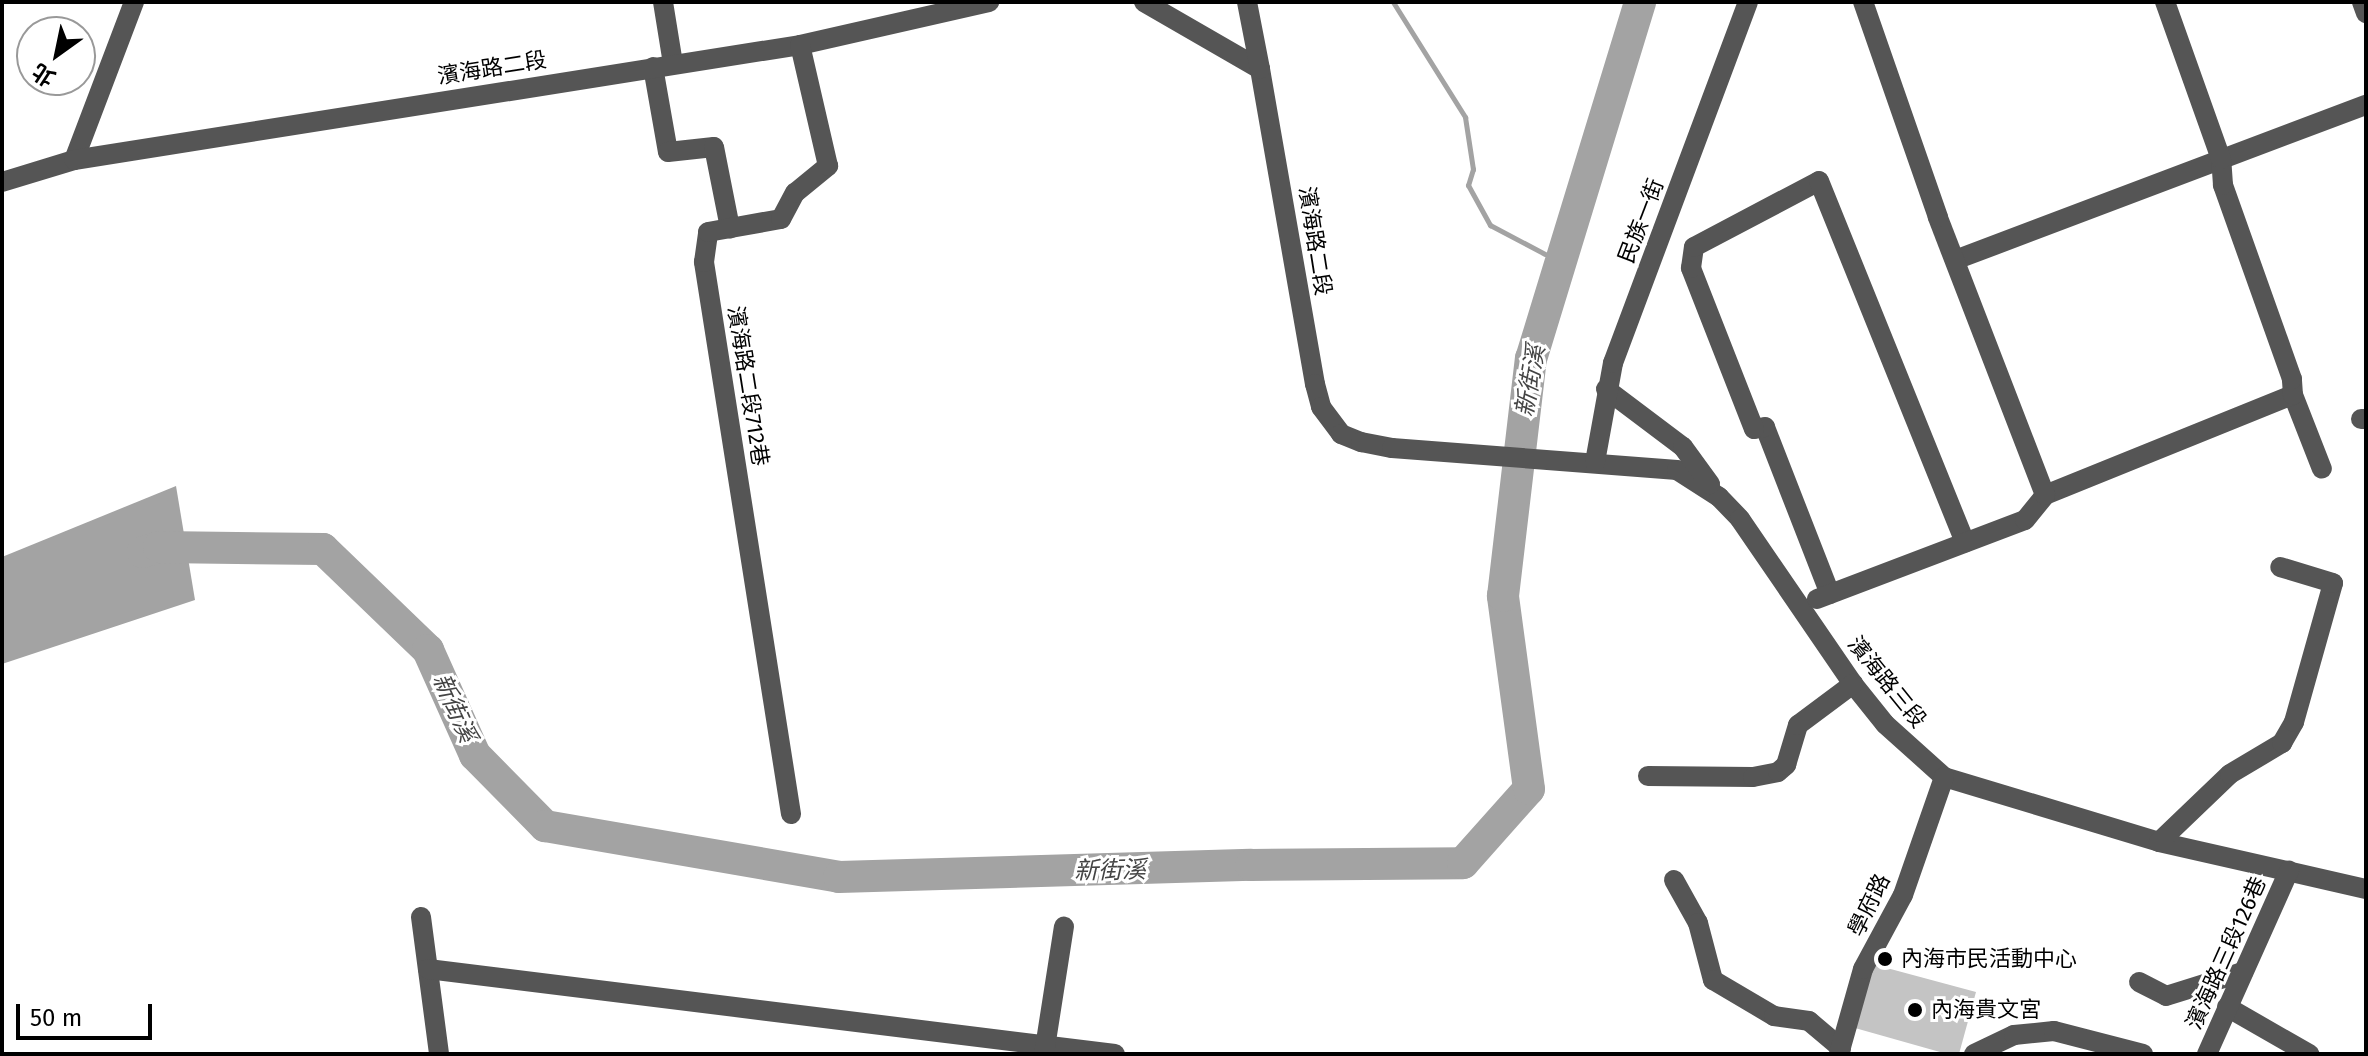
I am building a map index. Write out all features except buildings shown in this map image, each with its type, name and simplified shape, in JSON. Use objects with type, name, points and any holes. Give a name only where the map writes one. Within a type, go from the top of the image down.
[{"type":"street","points":[[74,160],[134,2]]},
{"type":"street","points":[[663,2],[668,152],[714,147],[730,228],[781,219],[795,193],[828,166],[800,45]]},
{"type":"street","name":"濱海路二段","points":[[2,182],[74,160],[800,45],[989,2]]},
{"type":"street","points":[[1144,2],[1260,69]]},
{"type":"street","name":"濱海路二段","points":[[1247,2],[1321,407],[1341,434],[1361,442],[1452,453],[1574,462]]},
{"type":"street","name":"民族一街","points":[[1595,462],[1606,389],[1748,2]]},
{"type":"street","points":[[1863,2],[1955,260],[2045,495]]},
{"type":"street","points":[[2165,2],[2221,159],[2223,185],[2292,379],[2293,395],[2322,469]]},
{"type":"street","points":[[2362,2],[2366,13]]},
{"type":"street","points":[[1955,260],[2366,105]]},
{"type":"street","points":[[1830,594],[1765,427],[1754,429],[1691,268],[1694,247],[1819,181],[1965,543]]},
{"type":"street","name":"濱海路二段712巷","points":[[730,228],[708,232],[704,262],[791,814]]},
{"type":"street","points":[[1606,389],[1683,447],[1719,497]]},
{"type":"street","points":[[1800,605],[2025,520],[2045,495],[2293,395]]},
{"type":"street","name":"濱海路三段","points":[[1574,462],[1677,470],[1719,497],[1740,519],[1853,684],[1885,724],[1944,777],[2159,842],[2366,889]]},
{"type":"street","points":[[2159,842],[2230,774],[2282,743],[2294,722],[2333,583],[2280,567]]},
{"type":"street","points":[[1648,776],[1753,777],[1778,772],[1786,765],[1798,725],[1853,684]]},
{"type":"street","name":"學府路","points":[[1840,1051],[1863,969],[1903,895],[1944,777]]},
{"type":"street","name":"濱海路三段126巷","points":[[2207,1054],[2289,871]]},
{"type":"street","points":[[1674,880],[1698,923],[1713,980],[1774,1016],[1809,1021],[1840,1051]]},
{"type":"street","points":[[421,917],[439,1054]]},
{"type":"street","points":[[1044,1048],[1064,927]]},
{"type":"street","points":[[428,969],[1044,1048],[1115,1054]]},
{"type":"street","points":[[2139,982],[2166,996],[2243,972]]},
{"type":"street","points":[[2227,1007],[2309,1054]]},
{"type":"street","points":[[1974,1054],[2014,1035],[2054,1031],[2134,1052]]},
{"type":"shaded area","points":[[176,486],[195,600],[2,664],[2,557]]},
{"type":"waterway","points":[[1393,2],[1465,117],[1473,169],[1468,185],[1490,225],[1545,254]]},
{"type":"waterway","name":"新街溪","points":[[143,552],[159,547],[323,549],[428,650],[475,755],[545,826],[839,877],[1251,865],[1463,863],[1529,789],[1503,596],[1531,359],[1640,2]]},
{"type":"place","name":"內海市民活動中心","points":[[1885,959]]},
{"type":"place","name":"內海貴文宮","points":[[1915,1010]]}]
